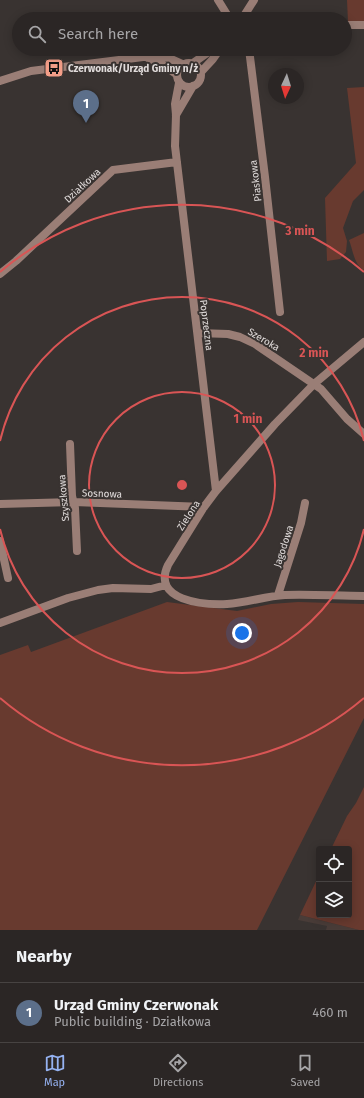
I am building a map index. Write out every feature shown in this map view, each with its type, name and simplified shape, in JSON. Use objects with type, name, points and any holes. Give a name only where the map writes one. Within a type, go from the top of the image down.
[{"type":"street","points":[[218,0],[226,12]]},
{"type":"street","points":[[246,12],[254,0]]},
{"type":"street","points":[[352,26],[364,25]]},
{"type":"street","points":[[0,81],[31,71],[155,56]]},
{"type":"street","points":[[162,56],[182,64]]},
{"type":"street","points":[[193,63],[203,56]]},
{"type":"street","points":[[201,72],[215,56]]},
{"type":"street","name":"Piaskowa","points":[[250,56],[280,312]]},
{"type":"street","points":[[148,58],[162,64],[176,74],[179,83],[175,104],[175,139],[177,162]]},
{"type":"street","points":[[176,74],[182,64],[187,62],[198,66],[201,72],[200,80],[193,86],[176,115]]},
{"type":"street","points":[[179,83],[186,87],[193,86]]},
{"type":"street","name":"Działkowa","points":[[0,274],[16,261],[113,170],[177,162]]},
{"type":"street","name":"Poprzeczna","points":[[177,162],[216,491]]},
{"type":"street","name":"Szeroka","points":[[198,333],[220,332],[247,340],[321,389],[347,419],[364,434]]},
{"type":"street","name":"Zielona","points":[[166,585],[165,574],[168,564],[204,507],[216,491],[275,424],[314,384],[364,342]]},
{"type":"street","name":"Szyszkowa","points":[[70,444],[72,496],[74,502],[77,551]]},
{"type":"street","name":"Sosnowa","points":[[0,504],[74,502],[204,507]]},
{"type":"street","name":"Jagodowa","points":[[278,595],[301,523],[305,503]]},
{"type":"street","points":[[0,541],[8,578]]},
{"type":"street","points":[[0,623],[68,598],[98,590],[113,588],[150,590],[166,585],[173,594],[178,597],[204,603],[229,604],[278,595],[364,595]]},
{"type":"shaded area","points":[[347,0],[364,0],[364,22],[352,22],[352,12],[348,12]]},
{"type":"shaded area","points":[[364,87],[364,190],[353,201],[343,228],[347,241],[346,252],[340,259],[327,261],[325,198],[356,163],[347,88]]},
{"type":"shaded area","points":[[364,233],[364,270],[358,265],[354,257],[349,240]]},
{"type":"shaded area","points":[[167,602],[237,611],[271,604],[298,602],[364,604],[364,718],[257,930],[0,930],[0,655],[28,645],[31,652]]},
{"type":"shaded area","points":[[364,787],[364,930],[300,915],[316,881],[316,918],[352,918],[352,846],[332,846],[347,816]]},
{"type":"shaded area","points":[[300,915],[359,930],[326,930],[327,926],[298,920]]},
{"type":"place","name":"Czerwonak/Urząd Gminy n/ż","points":[[54,68]]},
{"type":"place","name":"Urząd Gminy Czerwonak","points":[[86,123]]}]
